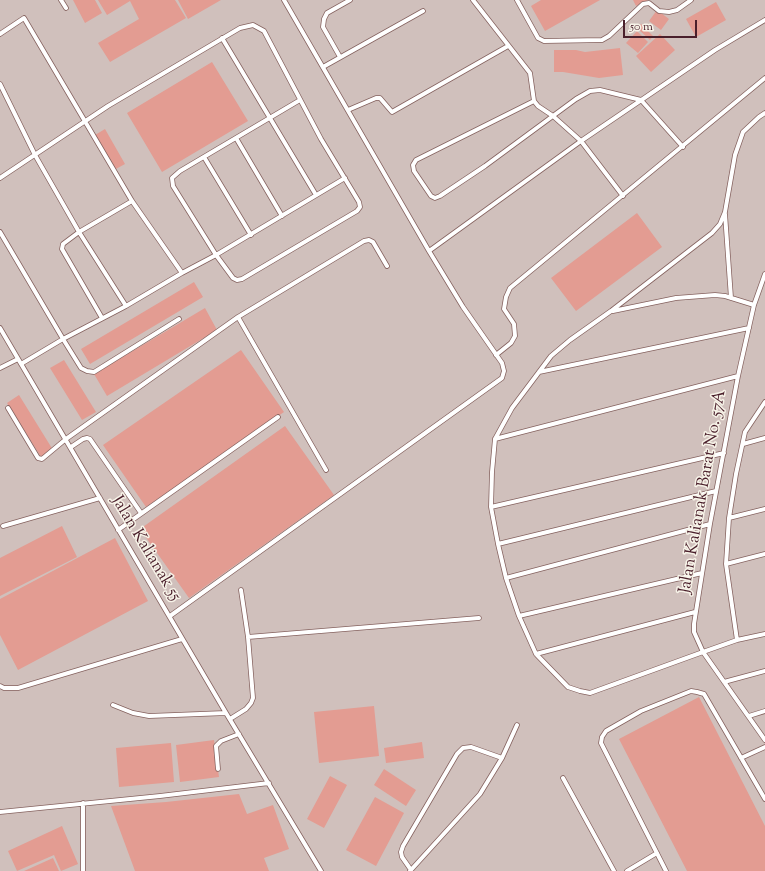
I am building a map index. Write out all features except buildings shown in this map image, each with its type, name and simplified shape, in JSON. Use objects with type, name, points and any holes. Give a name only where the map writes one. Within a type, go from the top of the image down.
[{"type":"lane","points":[[61,0],[66,8]]},
{"type":"lane","points":[[170,616],[502,378],[504,371],[502,363],[463,306],[429,251],[284,0]]},
{"type":"lane","points":[[340,57],[323,27],[324,19],[327,13],[350,0]]},
{"type":"lane","points":[[473,0],[530,73],[534,101],[538,106],[553,116],[581,141],[623,196]]},
{"type":"lane","points":[[517,0],[538,38],[544,42],[602,40],[609,36],[643,4],[649,3],[659,11],[669,12],[677,10],[691,0]]},
{"type":"lane","points":[[323,67],[423,11]]},
{"type":"lane","points":[[0,34],[24,18],[132,201],[182,273]]},
{"type":"lane","points":[[429,251],[581,141],[715,50],[765,20]]},
{"type":"lane","points":[[0,178],[108,106],[222,38],[240,28],[253,25],[264,31],[321,139],[359,202],[360,207],[350,215],[242,279],[237,280],[233,278],[216,255],[173,186],[172,178],[180,171],[300,100]]},
{"type":"lane","points":[[222,38],[316,196]]},
{"type":"lane","points":[[348,110],[376,98],[380,98],[392,112],[508,46]]},
{"type":"lane","points":[[496,355],[511,343],[515,336],[514,324],[504,309],[506,297],[510,288],[765,78]]},
{"type":"lane","points":[[0,84],[36,155],[80,232],[126,306]]},
{"type":"lane","points":[[534,101],[416,160],[413,165],[414,171],[431,196],[435,198],[440,196],[576,99],[590,91],[600,90],[641,100],[683,147]]},
{"type":"lane","points":[[765,113],[743,132],[735,155],[725,212],[720,224],[712,233],[551,356],[512,408],[496,439],[492,472],[491,507],[506,578],[519,616],[536,654],[568,687],[580,691],[590,692],[737,640],[765,634]]},
{"type":"lane","points":[[236,138],[282,216]]},
{"type":"lane","points":[[204,157],[251,235]]},
{"type":"lane","points":[[22,364],[63,339],[126,306],[251,235],[345,178]]},
{"type":"lane","points":[[102,318],[62,249],[64,244],[80,232],[132,201]]},
{"type":"lane","points":[[725,212],[731,298]]},
{"type":"lane","points":[[0,232],[81,368],[87,371],[94,372],[179,318]]},
{"type":"lane","points":[[8,408],[40,460],[66,439],[238,317],[364,241],[369,240],[373,242],[387,266]]},
{"type":"lane","name":"Jalan Kalianak Barat No. 57A","points":[[765,274],[754,305],[738,376],[710,524],[694,624],[694,632],[703,652],[765,740]]},
{"type":"lane","points":[[611,311],[676,298],[715,294],[754,305]]},
{"type":"lane","points":[[238,317],[326,470]]},
{"type":"lane","name":"Jalan Kalianak 55","points":[[0,328],[2,335],[22,364],[182,639],[321,871]]},
{"type":"lane","points":[[539,372],[749,328]]},
{"type":"lane","points":[[0,368],[18,358]]},
{"type":"lane","points":[[496,439],[738,376]]},
{"type":"lane","name":"Jalan Kalianak Barat No. 57A","points":[[737,640],[726,564],[729,518],[745,432],[765,402]]},
{"type":"lane","points":[[118,530],[278,417]]},
{"type":"lane","points":[[743,444],[765,438]]},
{"type":"lane","points":[[70,447],[83,439],[90,439],[141,513]]},
{"type":"lane","points":[[491,507],[724,452]]},
{"type":"lane","points":[[498,544],[716,491]]},
{"type":"lane","points":[[3,526],[100,498]]},
{"type":"lane","points":[[729,518],[765,509]]},
{"type":"lane","points":[[506,578],[710,524]]},
{"type":"lane","points":[[726,564],[765,554]]},
{"type":"lane","points":[[519,616],[702,572]]},
{"type":"lane","points":[[230,719],[246,709],[253,698],[248,637],[241,590]]},
{"type":"lane","points":[[536,654],[695,612]]},
{"type":"lane","points":[[248,637],[479,618]]},
{"type":"lane","points":[[0,686],[4,688],[18,688],[182,639]]},
{"type":"lane","points":[[724,682],[765,671]]},
{"type":"lane","points":[[666,871],[601,743],[602,736],[606,731],[641,711],[691,691],[704,694],[765,799]]},
{"type":"lane","points":[[113,705],[133,713],[149,716],[226,713]]},
{"type":"lane","points":[[749,716],[765,711]]},
{"type":"lane","points":[[502,758],[471,747],[463,748],[457,754],[403,846],[401,852],[402,857],[410,871],[480,794],[502,758],[517,725]]},
{"type":"lane","points":[[218,769],[216,746],[221,741],[239,734]]},
{"type":"lane","points":[[741,758],[765,747]]},
{"type":"lane","points":[[562,778],[614,871]]},
{"type":"lane","points":[[0,812],[269,783]]},
{"type":"lane","points":[[83,803],[83,871]]},
{"type":"lane","points":[[627,871],[657,853]]},
{"type":"shaded area","points":[[0,0],[765,0],[765,871],[0,871]]}]
